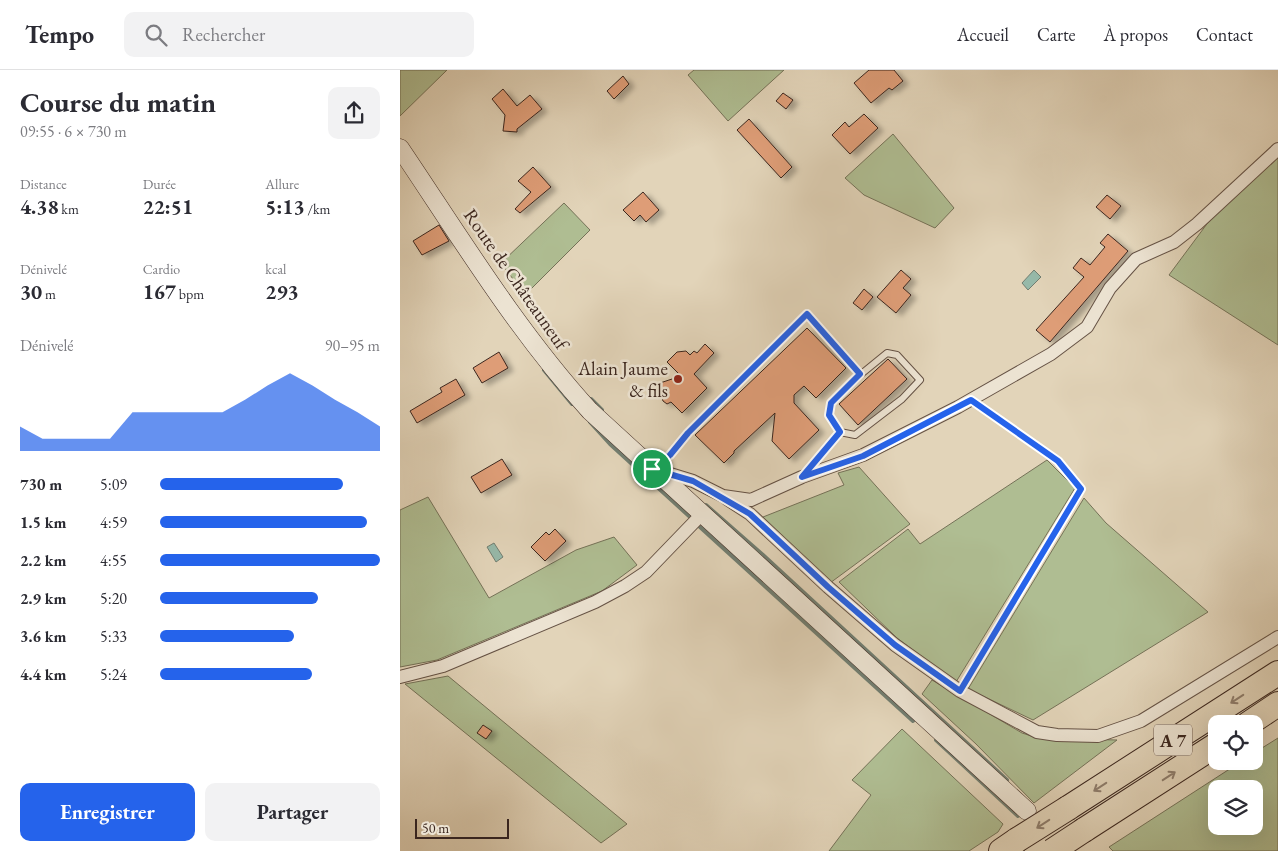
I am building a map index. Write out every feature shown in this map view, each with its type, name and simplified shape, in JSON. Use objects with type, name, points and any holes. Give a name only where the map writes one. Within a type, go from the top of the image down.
[{"type":"highway","name":"A 7","points":[[1009,846],[1278,673]]},
{"type":"highway","points":[[1262,715],[1278,704]]},
{"type":"highway","name":"A 7","points":[[1052,851],[1208,750]]},
{"type":"main road","name":"Route de Châteauneuf","points":[[400,148],[515,316],[566,385],[611,431],[701,515],[1027,811]]},
{"type":"street","points":[[723,496],[751,500],[802,477],[863,456],[971,400],[1051,354],[1087,327],[1110,288],[1136,259],[1174,242],[1197,224],[1278,149]]},
{"type":"street","points":[[652,469],[693,481],[723,496],[750,514],[828,587],[895,645],[960,691],[1037,732],[1057,735],[1098,736],[1141,722],[1278,637]]},
{"type":"street","points":[[400,677],[443,666],[595,602],[626,586],[646,572],[701,515]]},
{"type":"lane","points":[[652,469],[670,455],[688,433],[807,314],[860,374]]},
{"type":"lane","points":[[887,353],[897,355],[920,380],[902,399],[855,435],[840,432],[829,415],[831,403],[860,374],[887,353]]},
{"type":"lane","points":[[802,477],[840,432]]},
{"type":"path","points":[[960,691],[1081,489],[1058,461],[971,400]]},
{"type":"shaded area","points":[[400,70],[447,70],[400,116]]},
{"type":"shaded area","points":[[694,70],[784,70],[728,121],[688,75]]},
{"type":"shaded area","points":[[893,134],[954,208],[935,228],[864,195],[845,178]]},
{"type":"shaded area","points":[[1278,156],[1278,345],[1169,275],[1218,209]]},
{"type":"shaded area","points":[[564,203],[590,230],[525,295],[501,263]]},
{"type":"shaded area","points":[[1034,270],[1041,277],[1028,290],[1022,283]]},
{"type":"shaded area","points":[[1047,460],[1075,488],[956,682],[897,638],[839,582],[908,529],[920,544]]},
{"type":"shaded area","points":[[859,467],[910,524],[830,583],[763,517],[844,485],[838,473]]},
{"type":"shaded area","points":[[428,497],[489,598],[576,550],[614,537],[637,565],[602,591],[437,660],[400,667],[400,510]]},
{"type":"shaded area","points":[[1084,498],[1106,523],[1208,612],[1033,720],[968,689]]},
{"type":"shaded area","points":[[494,543],[503,557],[496,562],[487,547]]},
{"type":"shaded area","points":[[448,676],[627,824],[601,843],[405,684]]},
{"type":"shaded area","points":[[932,680],[1022,733],[1038,738],[1117,740],[1034,803],[976,744],[922,694]]},
{"type":"shaded area","points":[[902,729],[1003,824],[998,832],[969,851],[829,851],[871,795],[852,780]]},
{"type":"shaded area","points":[[1278,738],[1278,851],[1113,851],[1109,847],[1208,783],[1208,835],[1263,835],[1263,780],[1213,780],[1228,770],[1263,770],[1263,747]]},
{"type":"building","points":[[869,70],[894,70],[903,81],[892,90],[889,88],[871,103],[854,83]]},
{"type":"building","points":[[623,76],[629,84],[614,99],[607,91]]},
{"type":"building","points":[[503,89],[517,106],[530,95],[542,109],[517,129],[517,132],[503,131],[505,115],[492,99]]},
{"type":"building","points":[[783,93],[793,100],[786,109],[776,101]]},
{"type":"building","points":[[864,114],[878,128],[850,154],[832,135],[845,122],[849,127]]},
{"type":"building","points":[[749,119],[792,167],[781,178],[737,130]]},
{"type":"building","points":[[533,167],[551,187],[520,213],[515,209],[531,192],[518,181]]},
{"type":"building","points":[[643,192],[659,210],[646,222],[640,215],[634,221],[623,210]]},
{"type":"building","points":[[1107,195],[1121,206],[1110,219],[1096,207]]},
{"type":"building","points":[[439,225],[449,241],[422,255],[413,241]]},
{"type":"building","points":[[1108,234],[1128,251],[1050,342],[1036,330],[1084,277],[1073,268],[1081,258],[1090,265],[1105,247],[1100,243]]},
{"type":"building","points":[[901,270],[911,279],[903,288],[911,295],[896,313],[877,297]]},
{"type":"building","points":[[864,289],[873,297],[862,310],[853,303]]},
{"type":"building","points":[[807,328],[846,368],[816,398],[804,386],[794,395],[794,403],[819,430],[789,459],[772,441],[775,413],[734,451],[724,463],[695,435]]},
{"type":"building","name":"Alain Jaume & fils","points":[[705,344],[714,353],[694,374],[707,388],[682,413],[671,402],[667,404],[663,401],[657,384],[681,376],[667,362],[677,352],[686,351],[690,355],[694,351],[697,353]]},
{"type":"building","points":[[499,352],[508,368],[482,383],[473,368]]},
{"type":"building","points":[[888,359],[907,379],[858,425],[839,404]]},
{"type":"building","points":[[456,379],[465,395],[417,423],[410,411],[442,392],[440,388]]},
{"type":"building","points":[[502,459],[512,475],[481,493],[471,477]]},
{"type":"building","points":[[555,529],[566,541],[545,561],[531,547],[546,532],[549,535]]},
{"type":"building","points":[[483,725],[492,731],[486,739],[477,733]]},
{"type":"waterway","points":[[544,370],[572,404]]},
{"type":"waterway","points":[[591,399],[602,410]]},
{"type":"waterway","points":[[590,422],[610,444],[689,516]]},
{"type":"waterway","points":[[706,505],[763,555],[1007,780]]},
{"type":"waterway","points":[[700,527],[913,721]]},
{"type":"waterway","points":[[936,740],[1018,816]]},
{"type":"place","name":"Alain Jaume & fils","points":[[678,379]]},
{"type":"route","points":[[807,314],[860,374],[831,403],[829,415],[840,432],[802,477],[863,456],[971,400],[1058,461],[1081,489],[960,691],[895,645],[828,587],[750,514],[723,496],[693,481],[652,469],[670,455],[688,433],[807,314]]}]
